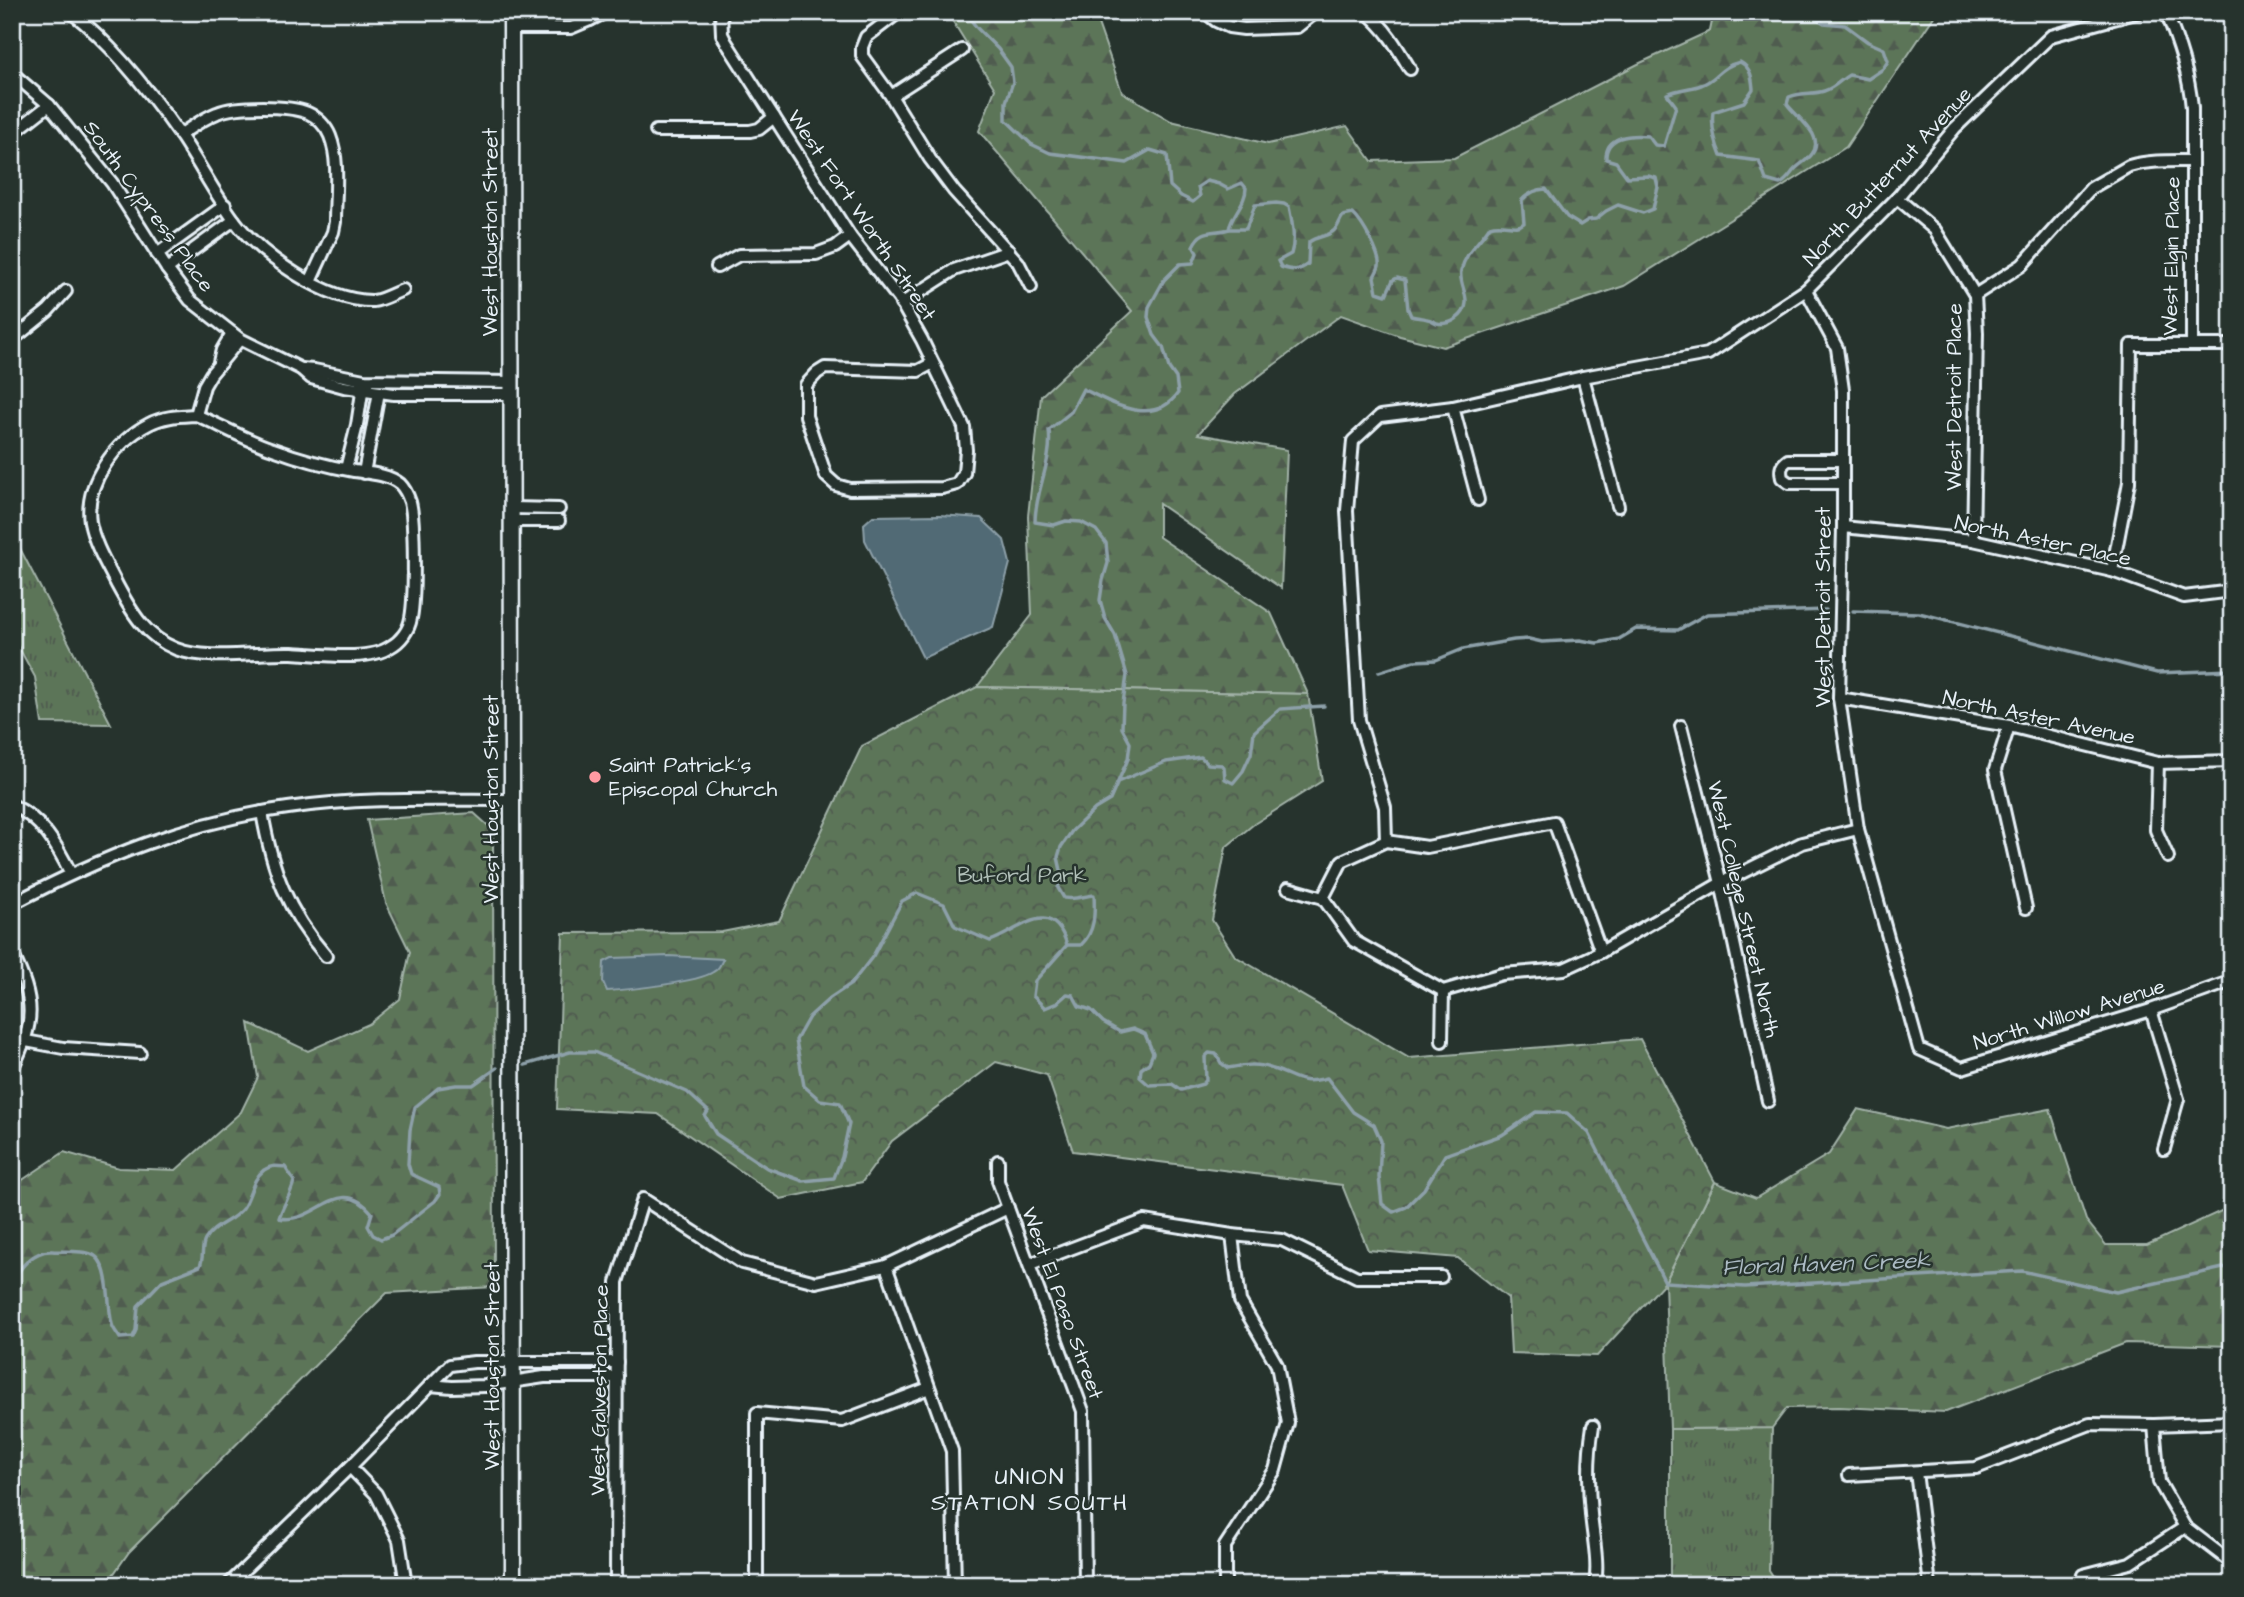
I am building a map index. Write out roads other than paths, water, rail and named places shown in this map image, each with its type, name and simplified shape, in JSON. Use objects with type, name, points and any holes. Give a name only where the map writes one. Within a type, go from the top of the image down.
[{"type":"main road","name":"West Houston Street","points":[[511,19],[513,1585]]},
{"type":"street","points":[[71,12],[150,95],[180,135],[234,220],[271,258],[310,282],[345,296],[376,301],[403,290]]},
{"type":"street","points":[[511,19],[571,28],[607,12]]},
{"type":"street","name":"West Fort Worth Street","points":[[722,12],[726,42],[850,236],[901,304],[933,363],[964,427],[964,473],[957,484],[942,488],[850,489],[836,485],[827,476],[806,416],[806,385],[825,368],[918,371],[933,363]]},
{"type":"street","points":[[899,12],[866,37],[862,56],[891,96],[930,159],[954,191],[1018,262],[1031,287]]},
{"type":"street","points":[[1205,12],[1222,24],[1244,29],[1297,27],[1316,12]]},
{"type":"street","points":[[1366,12],[1381,24],[1410,69]]},
{"type":"street","name":"North Butternut Avenue","points":[[1386,841],[1385,807],[1359,720],[1347,511],[1353,441],[1380,416],[1453,407],[1583,377],[1708,354],[1806,290],[1898,198],[1955,128],[2051,36],[2138,12]]},
{"type":"street","name":"West Elgin Place","points":[[2112,571],[2129,482],[2131,345],[2192,345],[2189,82],[2184,60],[2166,12]]},
{"type":"street","points":[[511,19],[563,15],[590,20]]},
{"type":"street","points":[[563,15],[563,28]]},
{"type":"street","points":[[891,96],[962,50]]},
{"type":"street","name":"South Cypress Place","points":[[12,73],[49,105],[112,183],[190,300],[236,336],[301,369],[363,385],[379,392],[512,388]]},
{"type":"street","points":[[12,134],[49,105]]},
{"type":"street","points":[[180,135],[216,113],[230,109],[286,108],[303,111],[320,121],[329,133],[333,147],[335,222],[310,282]]},
{"type":"street","points":[[656,131],[750,131],[759,129],[774,117]]},
{"type":"street","points":[[1975,295],[2022,265],[2091,188],[2136,164],[2192,161]]},
{"type":"street","name":"West Detroit Place","points":[[1898,198],[1935,230],[1975,295],[1977,333],[1973,540]]},
{"type":"street","points":[[157,254],[225,205]]},
{"type":"street","points":[[167,269],[234,220]]},
{"type":"street","points":[[718,267],[739,255],[825,252],[850,236]]},
{"type":"street","points":[[901,304],[954,270],[1009,251]]},
{"type":"street","name":"West Detroit Street","points":[[1806,290],[1837,348],[1843,390],[1839,698],[1858,829],[1919,1049]]},
{"type":"street","points":[[12,337],[17,336],[48,311],[66,291]]},
{"type":"street","points":[[196,415],[204,386],[219,362],[229,354],[236,336]]},
{"type":"street","points":[[2192,345],[2232,345]]},
{"type":"street","points":[[1583,377],[1618,506]]},
{"type":"street","points":[[346,469],[363,385]]},
{"type":"street","name":"South Cypress Place","points":[[363,385],[512,388]]},
{"type":"street","points":[[364,473],[379,392]]},
{"type":"street","points":[[1453,407],[1478,500]]},
{"type":"street","points":[[196,415],[272,449],[323,465],[385,476],[402,485],[410,503],[413,525],[411,619],[400,640],[389,649],[373,654],[190,654],[151,635],[128,606],[95,539],[89,506],[105,463],[135,434],[160,419],[196,415]]},
{"type":"street","points":[[359,415],[376,418]]},
{"type":"street","points":[[1841,460],[1788,460],[1782,464],[1780,471],[1782,478],[1789,484],[1842,483]]},
{"type":"street","points":[[512,515],[559,509]]},
{"type":"street","points":[[512,515],[559,521]]},
{"type":"street","name":"North Aster Place","points":[[1843,527],[1973,540],[2112,571],[2184,597],[2232,591]]},
{"type":"street","name":"North Aster Avenue","points":[[1839,698],[2009,726],[2158,763],[2232,761]]},
{"type":"street","name":"West College Street North","points":[[1681,726],[1721,883],[1768,1101]]},
{"type":"street","points":[[2009,726],[1995,770],[2026,908]]},
{"type":"street","points":[[2158,763],[2156,830],[2168,857]]},
{"type":"street","points":[[12,904],[71,874],[159,839],[262,812],[289,807],[386,800],[512,800]]},
{"type":"street","points":[[12,805],[34,818],[44,829],[71,874]]},
{"type":"street","points":[[262,812],[270,855],[280,886],[300,922],[326,956]]},
{"type":"street","points":[[1323,898],[1342,861],[1386,841],[1427,847],[1555,822],[1601,952]]},
{"type":"street","points":[[1288,888],[1323,898],[1354,941],[1443,990],[1502,974],[1564,970],[1601,952],[1721,883],[1802,843],[1858,829]]},
{"type":"street","points":[[12,953],[29,998],[26,1041],[12,1069]]},
{"type":"street","name":"North Willow Avenue","points":[[1919,1049],[1962,1068],[2151,1010],[2232,981]]},
{"type":"street","points":[[1442,1041],[1443,990]]},
{"type":"street","points":[[2151,1010],[2178,1099],[2164,1149]]},
{"type":"street","points":[[26,1041],[63,1048],[140,1053]]},
{"type":"street","name":"West El Paso Street","points":[[998,1161],[998,1181],[1083,1411],[1085,1585]]},
{"type":"street","name":"West Galveston Place","points":[[616,1585],[617,1282],[643,1199],[742,1263],[816,1282],[886,1266]]},
{"type":"street","points":[[955,1585],[953,1451],[886,1266],[1008,1208]]},
{"type":"street","points":[[1030,1264],[1144,1222],[1282,1240],[1357,1277],[1441,1277]]},
{"type":"street","points":[[1224,1585],[1225,1546],[1275,1470],[1288,1423],[1278,1365],[1240,1301],[1232,1235]]},
{"type":"street","points":[[228,1585],[450,1365],[474,1362],[617,1362]]},
{"type":"street","points":[[430,1385],[478,1386],[544,1377],[617,1377]]},
{"type":"street","points":[[757,1585],[757,1413],[842,1421],[929,1388]]},
{"type":"street","points":[[1849,1475],[1976,1468],[2090,1424],[2232,1422]]},
{"type":"street","points":[[2154,1425],[2159,1482],[2185,1527],[2232,1563]]},
{"type":"street","points":[[1593,1426],[1588,1458],[1598,1568],[1595,1585]]},
{"type":"street","points":[[350,1467],[376,1494],[399,1540],[406,1585]]},
{"type":"street","points":[[1916,1472],[1930,1585]]},
{"type":"street","points":[[2084,1580],[2130,1563],[2185,1527]]},
{"type":"water","points":[[940,515],[981,518],[1004,540],[1010,563],[993,627],[923,658],[865,540],[864,524],[873,516]]},
{"type":"water","points":[[669,956],[723,959],[715,971],[705,976],[607,991],[603,982],[604,962],[612,958]]},
{"type":"waterway","points":[[525,1065],[570,1052],[594,1052],[687,1092],[708,1111],[705,1116],[716,1134],[767,1168],[803,1181],[834,1178],[849,1124],[840,1103],[820,1100],[804,1086],[796,1040],[809,1017],[851,984],[873,956],[902,901],[917,893],[944,904],[955,926],[990,941],[1034,920],[1044,919],[1053,922],[1061,930],[1067,945],[1081,945],[1092,928],[1094,895],[1064,898],[1058,888],[1062,875],[1058,857],[1072,831],[1095,809],[1110,800],[1128,759],[1130,743],[1122,728],[1127,675],[1115,635],[1105,618],[1100,600],[1108,563],[1106,543],[1096,530],[1081,522],[1066,521],[1054,525],[1035,522],[1050,442],[1049,430],[1071,412],[1083,389],[1119,406],[1145,411],[1157,409],[1178,393],[1176,378],[1169,368],[1163,347],[1154,335],[1148,317],[1149,307],[1164,280],[1180,264],[1193,263],[1197,253],[1193,246],[1200,236],[1229,229],[1244,199],[1246,188],[1242,183],[1228,189],[1207,181],[1198,187],[1200,196],[1193,202],[1170,186],[1167,155],[1150,150],[1127,163],[1050,153],[1031,144],[1006,120],[1006,102],[1013,82],[1011,67],[965,12]]},
{"type":"waterway","points":[[1229,229],[1246,229],[1255,205],[1276,203],[1289,207],[1293,230],[1291,254],[1278,261],[1281,267],[1295,270],[1308,264],[1309,242],[1331,233],[1343,216],[1353,214],[1366,231],[1377,254],[1379,266],[1374,277],[1377,292],[1386,295],[1393,280],[1405,280],[1411,316],[1442,324],[1452,321],[1460,316],[1465,308],[1461,271],[1469,253],[1490,226],[1517,226],[1524,223],[1522,200],[1530,194],[1546,189],[1567,217],[1580,225],[1596,219],[1618,205],[1643,213],[1653,209],[1658,187],[1656,178],[1627,177],[1616,162],[1606,159],[1610,145],[1620,138],[1641,135],[1648,136],[1655,145],[1664,146],[1676,106],[1667,94],[1707,82],[1733,64],[1740,62],[1747,67],[1753,89],[1744,102],[1713,112],[1714,135],[1721,156],[1759,161],[1766,180],[1780,184],[1785,181],[1810,156],[1815,147],[1813,134],[1787,104],[1789,97],[1828,90],[1849,75],[1868,79],[1883,69],[1888,61],[1884,49],[1868,42],[1845,25],[1824,23],[1807,12]]},
{"type":"waterway","points":[[1379,672],[1414,661],[1436,660],[1463,649],[1514,640],[1580,640],[1597,643],[1619,639],[1636,629],[1678,630],[1707,614],[1826,610]]},
{"type":"waterway","points":[[1853,611],[1919,613],[2157,673],[2232,670]]},
{"type":"waterway","points":[[1120,781],[1166,762],[1201,757],[1208,764],[1222,765],[1225,779],[1233,783],[1243,771],[1251,754],[1254,732],[1280,709],[1324,706]]},
{"type":"waterway","name":"Floral Haven Creek","points":[[1067,945],[1035,981],[1033,996],[1045,1008],[1057,1003],[1067,994],[1073,995],[1079,1006],[1091,1010],[1103,1022],[1120,1032],[1133,1029],[1145,1034],[1153,1053],[1149,1063],[1141,1069],[1140,1077],[1149,1085],[1172,1084],[1181,1090],[1203,1084],[1206,1080],[1205,1057],[1209,1053],[1216,1054],[1228,1068],[1256,1065],[1298,1079],[1327,1078],[1353,1112],[1374,1125],[1381,1141],[1379,1177],[1382,1204],[1393,1212],[1406,1207],[1424,1189],[1445,1155],[1502,1135],[1536,1112],[1567,1113],[1589,1133],[1665,1282],[1745,1287],[2022,1271],[2116,1292],[2232,1266]]},
{"type":"waterway","points":[[12,1284],[23,1266],[39,1253],[52,1251],[91,1254],[102,1265],[105,1274],[113,1328],[120,1338],[133,1337],[138,1306],[162,1281],[200,1266],[204,1243],[209,1235],[239,1213],[260,1174],[274,1166],[285,1167],[294,1181],[279,1218],[305,1215],[327,1203],[348,1198],[360,1202],[372,1213],[368,1226],[373,1235],[381,1239],[392,1235],[440,1194],[439,1187],[411,1174],[408,1164],[410,1130],[415,1107],[438,1088],[473,1085],[497,1068]]},
{"type":"place","name":"Saint Patrick's Episcopal Church","points":[[595,777]]},
{"type":"district","name":"UNION STATION SOUTH","points":[[1030,1489]]},
{"type":"park label","name":"Buford Park","points":[[1022,875]]}]
